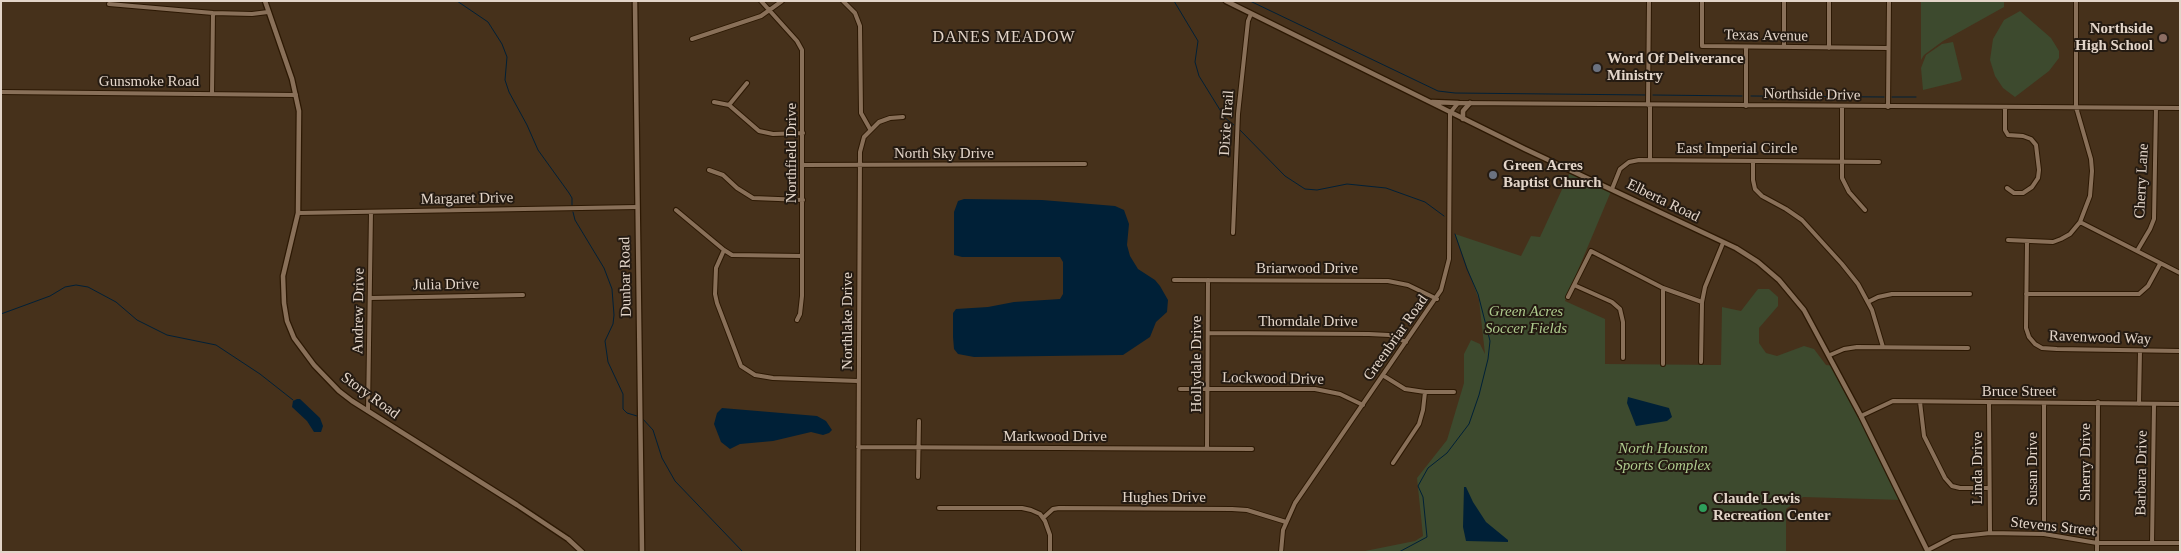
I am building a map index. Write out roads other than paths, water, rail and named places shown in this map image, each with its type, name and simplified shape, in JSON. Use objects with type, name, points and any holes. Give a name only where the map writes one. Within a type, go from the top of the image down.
[{"type":"street","name":"Story Road","points":[[265,1],[296,95],[300,133],[298,213],[283,276],[287,321],[294,338],[314,365],[339,391],[387,425],[568,539],[582,552]]},
{"type":"street","name":"Dunbar Road","points":[[635,1],[642,552]]},
{"type":"street","name":"Northfield Drive","points":[[761,1],[797,41],[802,50],[804,165],[802,301],[797,320]]},
{"type":"street","points":[[692,39],[754,19],[770,11],[782,1]]},
{"type":"street","points":[[843,1],[855,12],[860,26],[861,113],[870,129],[879,122],[890,118],[903,117]]},
{"type":"street","points":[[1649,1],[1650,160]]},
{"type":"street","name":"Texas Avenue","points":[[1702,1],[1702,46],[1888,48]]},
{"type":"street","points":[[1784,1],[1784,47]]},
{"type":"street","points":[[1829,1],[1829,48]]},
{"type":"street","points":[[1888,1],[1888,107]]},
{"type":"street","points":[[2008,240],[2053,242],[2061,239],[2070,234],[2080,222],[2090,196],[2091,159],[2076,107],[2076,1]]},
{"type":"street","name":"Elberta Road","points":[[1228,2],[1235,3],[1251,14],[1450,113],[1723,243],[1758,262],[1779,280],[1804,310],[1830,355],[1928,551]]},
{"type":"street","points":[[109,4],[213,13],[252,14],[268,12]]},
{"type":"street","points":[[212,94],[213,13]]},
{"type":"street","name":"Dixie Trail","points":[[1233,233],[1238,114],[1248,21],[1251,14]]},
{"type":"street","points":[[1746,47],[1746,106]]},
{"type":"street","points":[[729,105],[747,83]]},
{"type":"street","name":"Gunsmoke Road","points":[[1,92],[296,95]]},
{"type":"street","points":[[714,102],[729,105],[759,131],[773,134],[803,133]]},
{"type":"street","points":[[1430,102],[1458,103]]},
{"type":"street","points":[[1450,113],[1458,103]]},
{"type":"street","name":"Northside Drive","points":[[1458,103],[2180,108]]},
{"type":"street","points":[[1463,119],[1463,111],[1470,103]]},
{"type":"street","points":[[1842,107],[1841,171],[1845,186],[1865,210]]},
{"type":"street","points":[[2005,108],[2005,130],[2008,135],[2023,136],[2031,139],[2036,145],[2039,170],[2038,178],[2032,187],[2023,193],[2014,193],[2007,188]]},
{"type":"street","name":"Cherry Lane","points":[[2137,250],[2154,219],[2156,108]]},
{"type":"street","name":"Greenbriar Road","points":[[1281,552],[1286,522],[1295,503],[1437,299],[1444,281],[1448,259],[1450,113]]},
{"type":"street","name":"Northlake Drive","points":[[858,552],[859,165],[861,146],[864,137],[870,129]]},
{"type":"street","name":"East Imperial Circle","points":[[1612,190],[1620,169],[1629,162],[1650,160],[1878,162]]},
{"type":"street","points":[[1753,161],[1755,189],[1762,196],[1802,220],[1842,264],[1868,302],[1883,346]]},
{"type":"street","name":"North Sky Drive","points":[[804,165],[1085,164]]},
{"type":"street","points":[[709,170],[723,175],[737,188],[753,198],[803,200]]},
{"type":"street","name":"Margaret Drive","points":[[298,213],[637,207]]},
{"type":"street","points":[[676,210],[724,250],[739,256],[802,256]]},
{"type":"street","name":"Andrew Drive","points":[[368,411],[371,212]]},
{"type":"street","points":[[2080,222],[2180,273]]},
{"type":"street","name":"Ravenwood Way","points":[[2027,242],[2026,328],[2029,337],[2035,344],[2042,348],[2180,351]]},
{"type":"street","points":[[1701,362],[1702,302],[1705,287],[1723,243]]},
{"type":"street","points":[[724,250],[716,268],[715,294],[741,366],[755,375],[773,378],[858,381]]},
{"type":"street","points":[[1568,297],[1591,251],[1663,288],[1702,302]]},
{"type":"street","points":[[2026,294],[2139,294],[2148,286],[2160,264]]},
{"type":"street","name":"Briarwood Drive","points":[[1174,280],[1388,281],[1408,285],[1437,299]]},
{"type":"street","name":"Hollydale Drive","points":[[1208,280],[1208,448]]},
{"type":"street","points":[[1574,285],[1612,302],[1620,309],[1623,322],[1623,358]]},
{"type":"street","points":[[1663,288],[1663,364]]},
{"type":"street","points":[[1868,302],[1878,297],[1892,294],[1970,294]]},
{"type":"street","name":"Julia Drive","points":[[370,298],[522,295]]},
{"type":"street","name":"Thorndale Drive","points":[[1208,333],[1369,334],[1389,335],[1406,342]]},
{"type":"street","points":[[1830,355],[1844,349],[1883,346],[1968,348]]},
{"type":"street","points":[[2139,404],[2140,351]]},
{"type":"street","points":[[1384,376],[1405,389],[1425,392],[1454,392]]},
{"type":"street","name":"Lockwood Drive","points":[[1180,389],[1315,389],[1340,394],[1363,405]]},
{"type":"street","points":[[1393,464],[1419,424],[1425,392]]},
{"type":"street","name":"Bruce Street","points":[[1861,416],[1893,401],[2180,404]]},
{"type":"street","points":[[1920,402],[1924,436],[1945,478],[1952,486],[1960,488],[1989,488]]},
{"type":"street","name":"Sherry Drive","points":[[2097,552],[2098,402]]},
{"type":"street","name":"Linda Drive","points":[[1989,403],[1990,533]]},
{"type":"street","name":"Susan Drive","points":[[2044,404],[2044,534]]},
{"type":"street","name":"Barbara Drive","points":[[2152,543],[2154,404]]},
{"type":"street","points":[[918,421],[918,477]]},
{"type":"street","name":"Markwood Drive","points":[[858,447],[1252,449]]},
{"type":"street","points":[[939,508],[1022,508],[1031,510],[1042,518],[1048,528],[1050,552]]},
{"type":"street","name":"Hughes Drive","points":[[1042,518],[1053,509],[1059,508],[1232,509],[1247,510],[1286,522]]},
{"type":"street","name":"Stevens Street","points":[[1928,551],[1953,537],[1990,533],[2044,534],[2098,543],[2180,543]]},
{"type":"water","points":[[964,199],[1042,200],[1115,206],[1124,210],[1129,224],[1127,245],[1130,256],[1138,269],[1155,280],[1160,286],[1168,300],[1167,312],[1156,322],[1150,337],[1123,355],[974,357],[958,354],[954,349],[953,337],[953,313],[956,309],[1060,299],[1063,294],[1063,262],[1060,257],[962,257],[954,255],[954,212],[958,201]]},
{"type":"water","points":[[1628,397],[1669,408],[1672,417],[1667,421],[1636,426],[1627,403]]},
{"type":"water","points":[[300,399],[320,418],[323,426],[321,432],[314,432],[307,421],[292,407],[293,401]]},
{"type":"water","points":[[722,408],[817,416],[826,421],[832,430],[823,435],[811,432],[773,441],[740,444],[730,449],[721,442],[714,424],[717,413]]},
{"type":"water","points":[[1464,487],[1466,487],[1486,522],[1508,542],[1466,541],[1463,527]]},
{"type":"waterway","points":[[457,1],[488,22],[502,44],[507,57],[505,80],[509,92],[538,150],[572,198],[572,206]]},
{"type":"waterway","points":[[1174,1],[1198,41],[1195,62],[1199,76],[1225,118],[1234,125]]},
{"type":"waterway","points":[[1250,1],[1438,91],[1455,93],[1646,95]]},
{"type":"waterway","points":[[1653,95],[1742,96]]},
{"type":"waterway","points":[[1751,96],[1884,97]]},
{"type":"waterway","points":[[1892,97],[1916,97]]},
{"type":"waterway","points":[[1240,130],[1285,176],[1305,189],[1317,190],[1347,184],[1386,188],[1425,202],[1444,216]]},
{"type":"waterway","points":[[573,212],[575,220],[604,268],[612,289],[613,324],[605,341],[608,362],[623,394],[623,409],[627,413],[637,416]]},
{"type":"waterway","points":[[1399,552],[1427,537],[1423,497],[1418,486],[1428,468],[1447,453],[1469,424],[1488,359],[1490,341],[1478,294],[1455,234]]},
{"type":"waterway","points":[[1,314],[50,296],[65,287],[76,285],[88,287],[116,302],[137,320],[167,335],[216,345],[260,374],[293,400]]},
{"type":"waterway","points":[[642,418],[653,430],[662,458],[675,481],[743,552]]},
{"type":"place","name":"Northside High School","points":[[2163,38]]},
{"type":"place","name":"Word Of Deliverance Ministry","points":[[1597,68]]},
{"type":"place","name":"Green Acres Baptist Church","points":[[1493,175]]},
{"type":"place","name":"Claude Lewis Recreation Center","points":[[1703,508]]},
{"type":"district","name":"DANES MEADOW","points":[[1004,38]]},
{"type":"park label","name":"Green Acres Soccer Fields","points":[[1526,320]]},
{"type":"park label","name":"North Houston Sports Complex","points":[[1663,458]]}]
